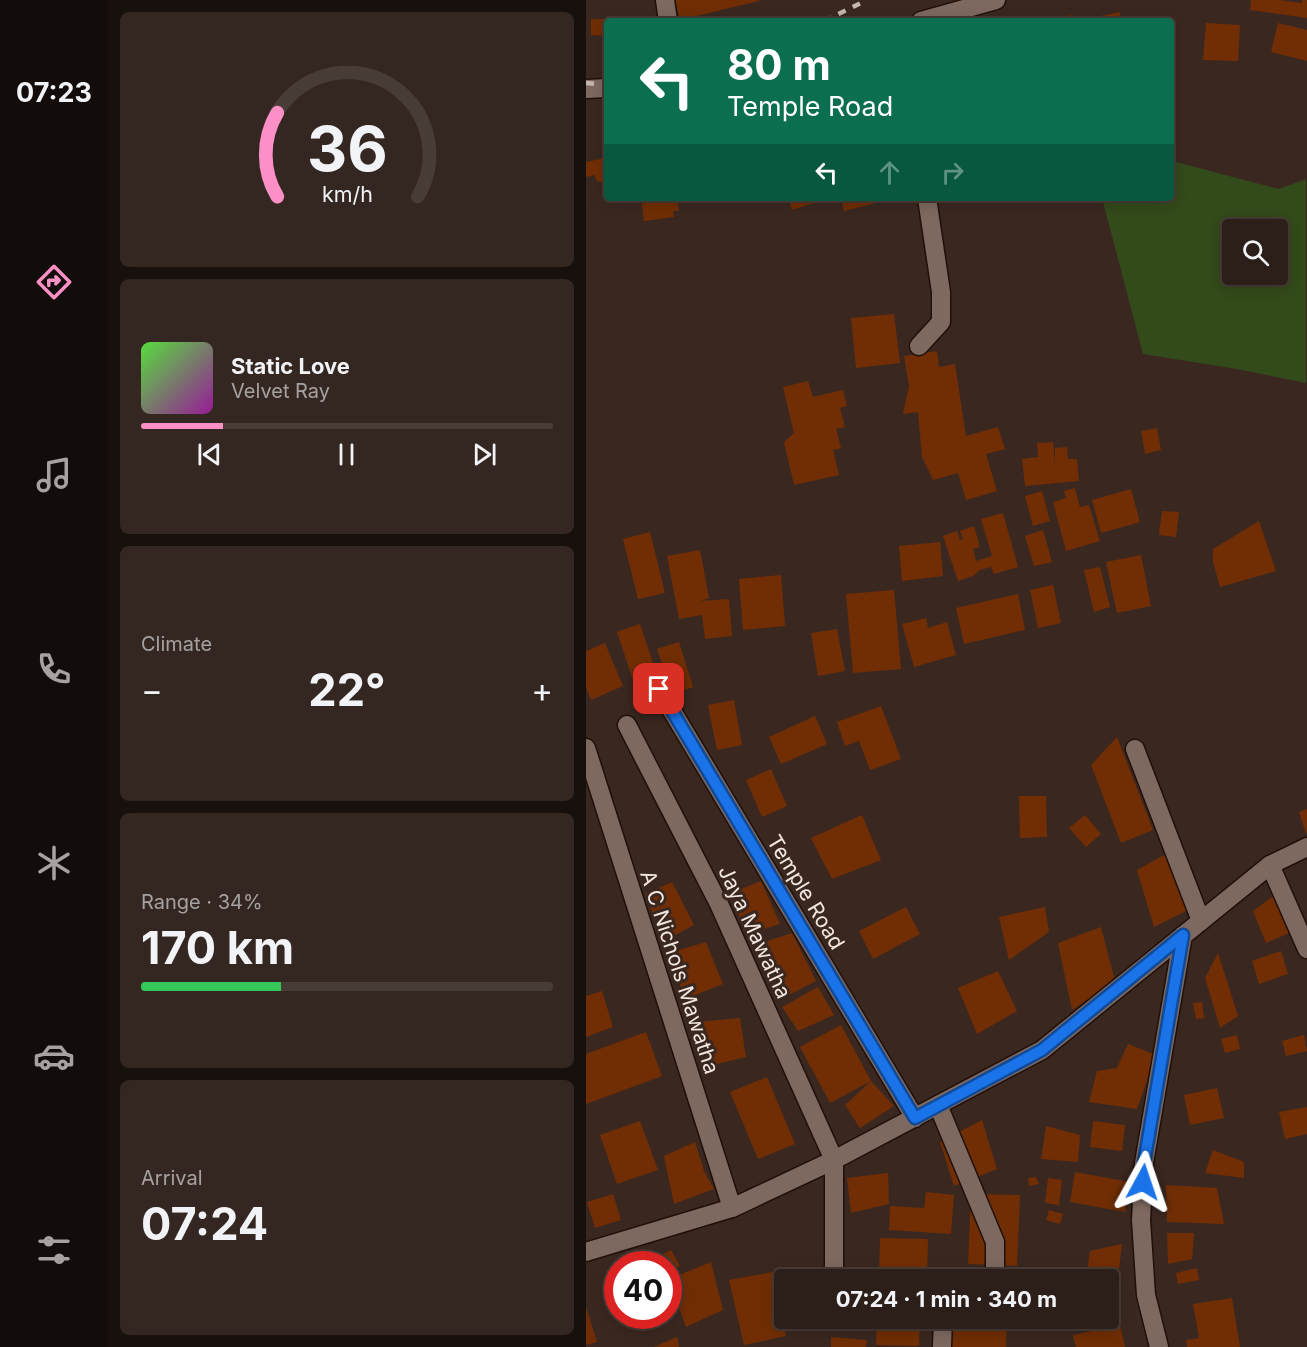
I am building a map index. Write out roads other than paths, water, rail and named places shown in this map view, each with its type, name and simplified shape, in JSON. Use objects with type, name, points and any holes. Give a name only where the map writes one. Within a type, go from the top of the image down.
[{"type":"street","points":[[665,0],[668,18]]},
{"type":"street","points":[[932,18],[996,0]]},
{"type":"street","points":[[586,89],[604,88]]},
{"type":"street","points":[[919,346],[941,322],[941,292],[927,201]]},
{"type":"street","name":"Temple Road","points":[[659,689],[915,1118]]},
{"type":"street","name":"Jaya Mawatha","points":[[627,725],[719,904],[834,1160]]},
{"type":"street","name":"A C Nichols Mawatha","points":[[586,748],[732,1209]]},
{"type":"street","points":[[1135,749],[1201,921]]},
{"type":"street","points":[[587,1248],[732,1209],[834,1160],[1042,1050],[1270,865],[1306,847]]},
{"type":"street","points":[[1270,865],[1306,949]]},
{"type":"street","points":[[1159,1347],[1146,1295],[1141,1220],[1144,1163],[1183,935]]},
{"type":"street","points":[[938,1105],[996,1242],[995,1269]]},
{"type":"street","points":[[834,1160],[834,1269]]},
{"type":"street","points":[[942,1347],[943,1329]]},
{"type":"railway","points":[[830,18],[867,0]]},
{"type":"railway","points":[[586,83],[604,85]]}]
